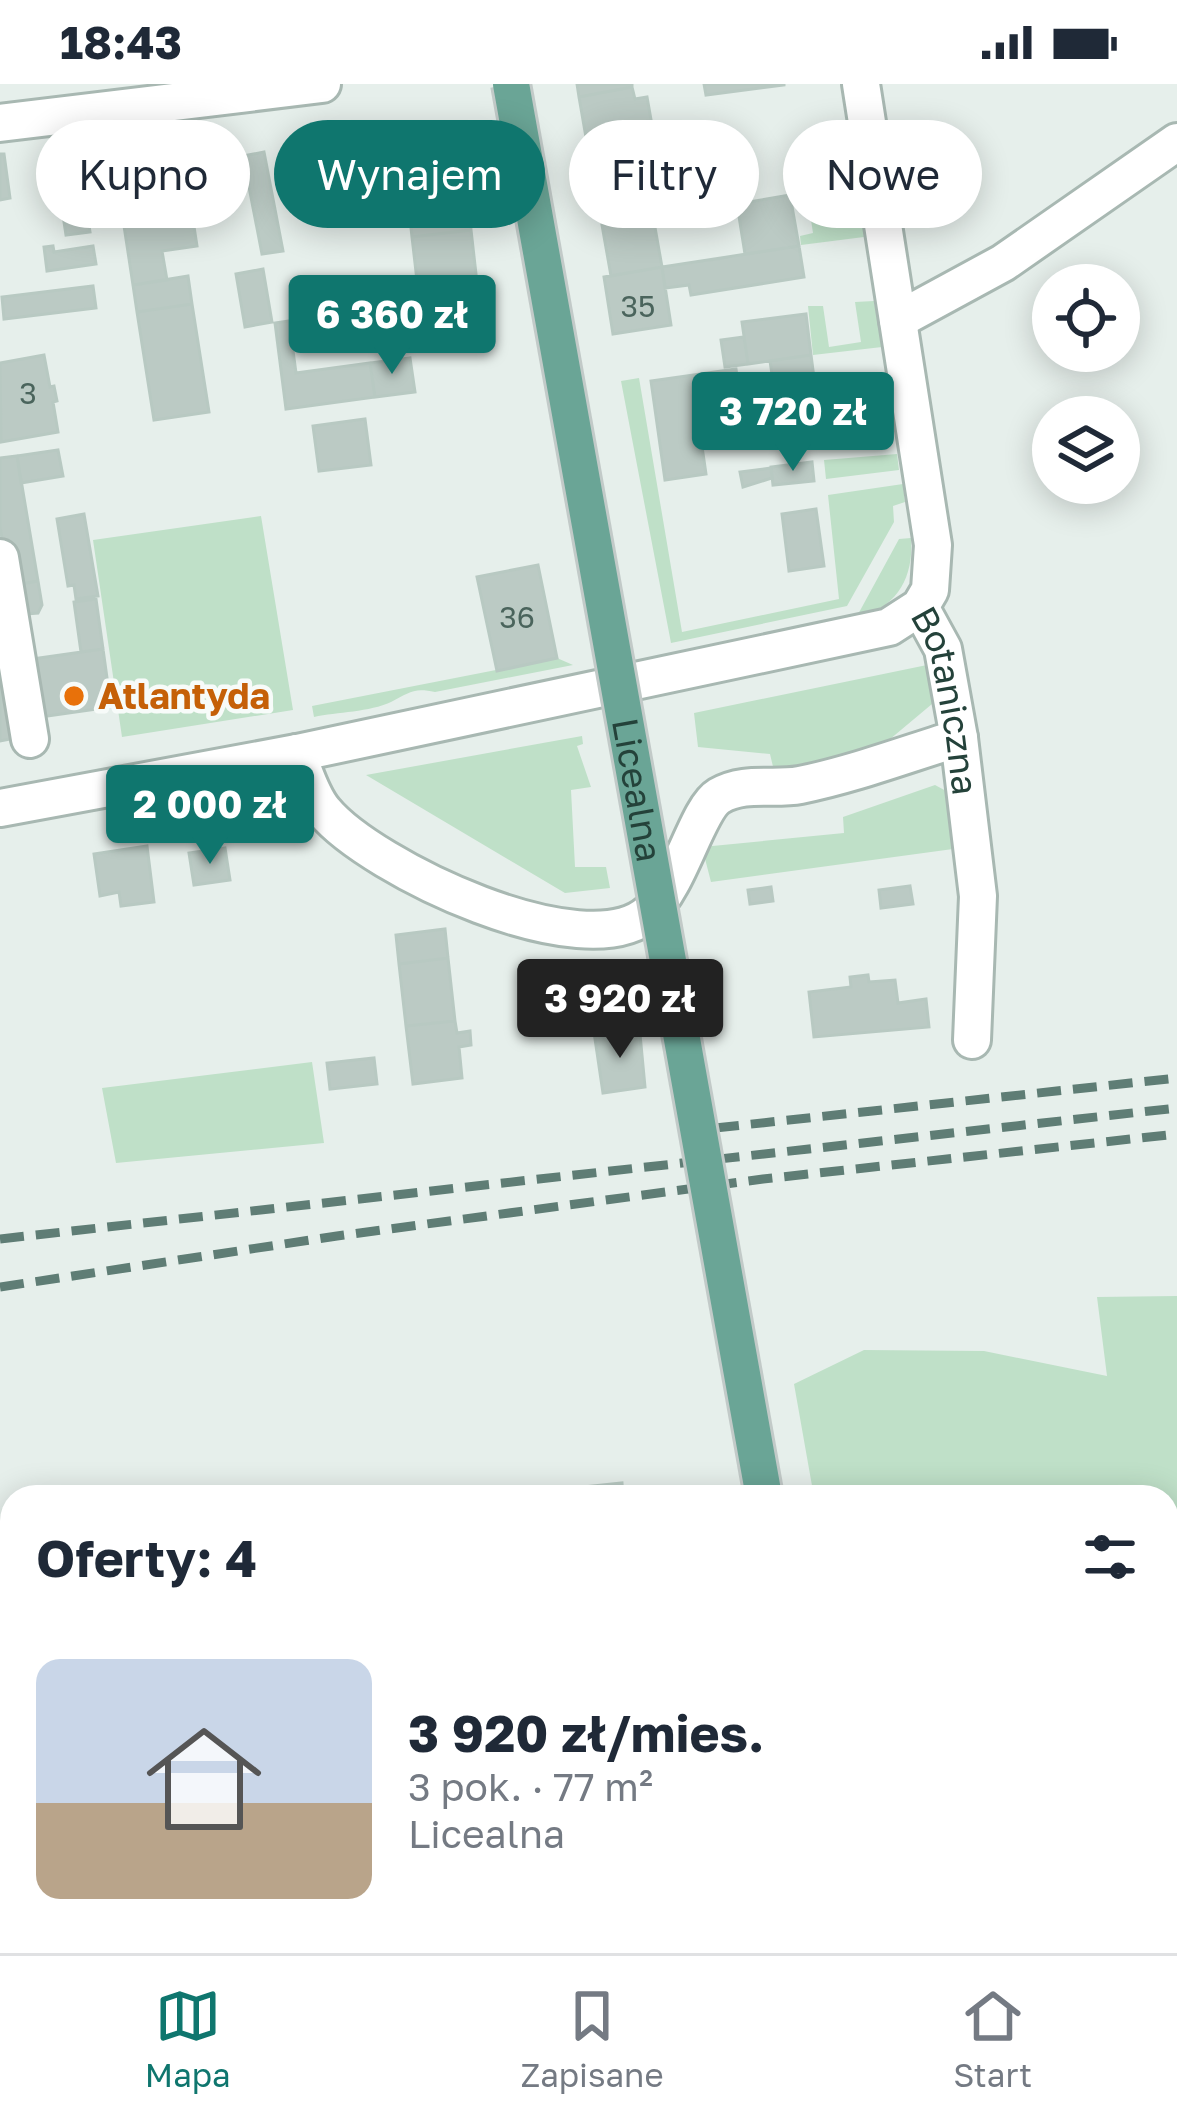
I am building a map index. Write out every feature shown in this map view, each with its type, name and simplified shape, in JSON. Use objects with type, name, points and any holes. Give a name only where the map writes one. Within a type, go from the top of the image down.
[{"type":"main road","name":"Licealna","points":[[504,89],[762,1485]]},
{"type":"street","points":[[0,123],[322,84]]},
{"type":"street","name":"Botaniczna","points":[[861,84],[933,545],[934,573],[920,608],[943,650],[978,896],[972,1040]]},
{"type":"street","name":"Licealna","points":[[504,89],[602,688]]},
{"type":"street","points":[[898,320],[1004,263],[1177,142]]},
{"type":"street","points":[[0,558],[30,740]]},
{"type":"street","points":[[0,808],[298,753],[889,627],[920,608]]},
{"type":"street","points":[[298,753],[323,811],[442,892],[555,928],[618,927],[646,915],[672,885],[705,811],[717,797],[747,787],[797,786],[959,738]]},
{"type":"green space","points":[[812,228],[863,228],[864,237],[801,245],[800,236],[813,233]]},
{"type":"green space","points":[[874,301],[882,347],[813,355],[808,306],[823,306],[829,347],[861,342],[855,302]]},
{"type":"green space","points":[[639,378],[682,632],[839,599],[828,495],[903,484],[905,502],[893,506],[894,522],[847,606],[671,643],[621,381]]},
{"type":"green space","points":[[897,454],[899,470],[826,479],[824,460]]},
{"type":"green space","points":[[261,516],[293,710],[122,737],[93,540]]},
{"type":"green space","points":[[911,538],[909,566],[900,589],[882,607],[856,618],[899,539]]},
{"type":"green space","points":[[557,658],[573,665],[435,692],[416,691],[373,708],[314,717],[312,706]]},
{"type":"green space","points":[[927,665],[932,704],[883,745],[775,775],[770,754],[698,747],[694,713]]},
{"type":"green space","points":[[582,736],[583,744],[577,746],[591,787],[571,790],[575,867],[606,867],[610,888],[565,893],[366,775]]},
{"type":"green space","points":[[935,785],[948,792],[953,849],[711,882],[702,847],[844,833],[843,817]]},
{"type":"green space","points":[[288,806],[313,822],[309,829],[284,825],[226,833],[224,816]]},
{"type":"green space","points":[[312,1062],[324,1143],[116,1163],[102,1088]]},
{"type":"green space","points":[[1177,1296],[1177,1485],[812,1485],[794,1384],[864,1350],[984,1351],[1107,1376],[1097,1297]]},
{"type":"building","points":[[577,84],[632,84],[632,87],[579,97]]},
{"type":"building","points":[[704,84],[784,84],[784,85],[706,95]]},
{"type":"building","points":[[632,87],[635,99],[647,97],[651,120],[583,120],[579,97]]},
{"type":"building","points":[[264,152],[274,228],[279,228],[283,251],[262,254],[250,192],[250,155]]},
{"type":"building","points":[[0,154],[4,154],[10,198],[0,200]]},
{"type":"building","points":[[783,196],[783,228],[796,228],[799,246],[745,254],[741,228],[759,228],[759,200]]},
{"type":"building","points":[[65,228],[89,228],[90,232],[66,235]]},
{"type":"building","points":[[124,228],[194,228],[197,246],[162,251],[167,280],[133,285]]},
{"type":"building","points":[[411,228],[471,228],[471,230],[412,237]]},
{"type":"building","points":[[603,228],[655,228],[662,267],[611,276]]},
{"type":"building","points":[[471,230],[482,327],[423,333],[412,237]]},
{"type":"building","points":[[53,246],[54,252],[93,246],[96,264],[47,271],[44,247]]},
{"type":"building","points":[[799,246],[804,277],[691,295],[689,285],[665,288],[662,267]]},
{"type":"building","points":[[662,267],[671,325],[613,334],[604,277]]},
{"type":"building","points":[[263,269],[272,322],[245,327],[236,274]]},
{"type":"building","points":[[188,276],[192,304],[137,312],[133,285]]},
{"type":"building","points":[[93,286],[96,308],[4,319],[2,297]]},
{"type":"building","points":[[192,304],[209,412],[154,420],[137,312]]},
{"type":"building","points":[[332,304],[335,321],[312,324],[309,308]]},
{"type":"building","points":[[806,314],[811,355],[748,364],[742,322]]},
{"type":"building","points":[[289,321],[296,373],[370,363],[375,397],[286,409],[275,323]]},
{"type":"building","points":[[744,337],[748,364],[725,367],[721,340]]},
{"type":"building","points":[[44,355],[57,401],[53,402],[58,432],[1,442],[0,363]]},
{"type":"building","points":[[811,355],[818,409],[778,414],[770,361]]},
{"type":"building","points":[[410,358],[415,392],[375,397],[370,363]]},
{"type":"building","points":[[736,369],[740,398],[696,405],[706,474],[665,480],[651,381]]},
{"type":"building","points":[[365,419],[371,465],[319,471],[313,426]]},
{"type":"building","points":[[58,450],[63,476],[21,483],[17,456]]},
{"type":"building","points":[[17,456],[38,581],[10,586],[0,527],[0,458]]},
{"type":"building","points":[[812,462],[814,481],[773,485],[771,467]]},
{"type":"building","points":[[771,468],[772,478],[743,487],[740,472]]},
{"type":"building","points":[[816,509],[824,566],[789,571],[782,514]]},
{"type":"building","points":[[84,514],[98,596],[76,599],[74,585],[68,586],[57,519]]},
{"type":"building","points":[[538,565],[557,658],[497,671],[477,577]]},
{"type":"building","points":[[38,581],[42,605],[38,613],[14,615],[10,586]]},
{"type":"building","points":[[96,599],[103,649],[81,652],[74,602]]},
{"type":"building","points":[[103,649],[111,707],[33,718],[25,660]]},
{"type":"building","points":[[0,660],[15,738],[0,741]]},
{"type":"building","points":[[147,846],[154,902],[121,906],[119,892],[100,896],[94,854]]},
{"type":"building","points":[[225,848],[230,880],[194,885],[189,853]]},
{"type":"building","points":[[910,886],[913,904],[881,908],[879,890]]},
{"type":"building","points":[[771,887],[773,901],[750,904],[748,890]]},
{"type":"building","points":[[445,929],[448,958],[399,964],[396,935]]},
{"type":"building","points":[[448,958],[455,1021],[406,1026],[399,964]]},
{"type":"building","points":[[868,975],[869,982],[895,980],[898,1003],[926,999],[929,1027],[814,1037],[809,992],[851,987],[850,977]]},
{"type":"building","points":[[455,1021],[457,1033],[470,1031],[471,1045],[459,1047],[462,1078],[413,1084],[406,1026]]},
{"type":"building","points":[[615,1030],[616,1036],[640,1034],[645,1087],[603,1093],[594,1032]]},
{"type":"building","points":[[374,1058],[377,1084],[330,1089],[327,1063]]},
{"type":"railway","points":[[715,1128],[1177,1078]]},
{"type":"railway","points":[[0,1239],[1177,1108]]},
{"type":"railway","points":[[0,1287],[763,1179],[1177,1134]]},
{"type":"place","name":"Atlantyda","points":[[74,696]]}]
